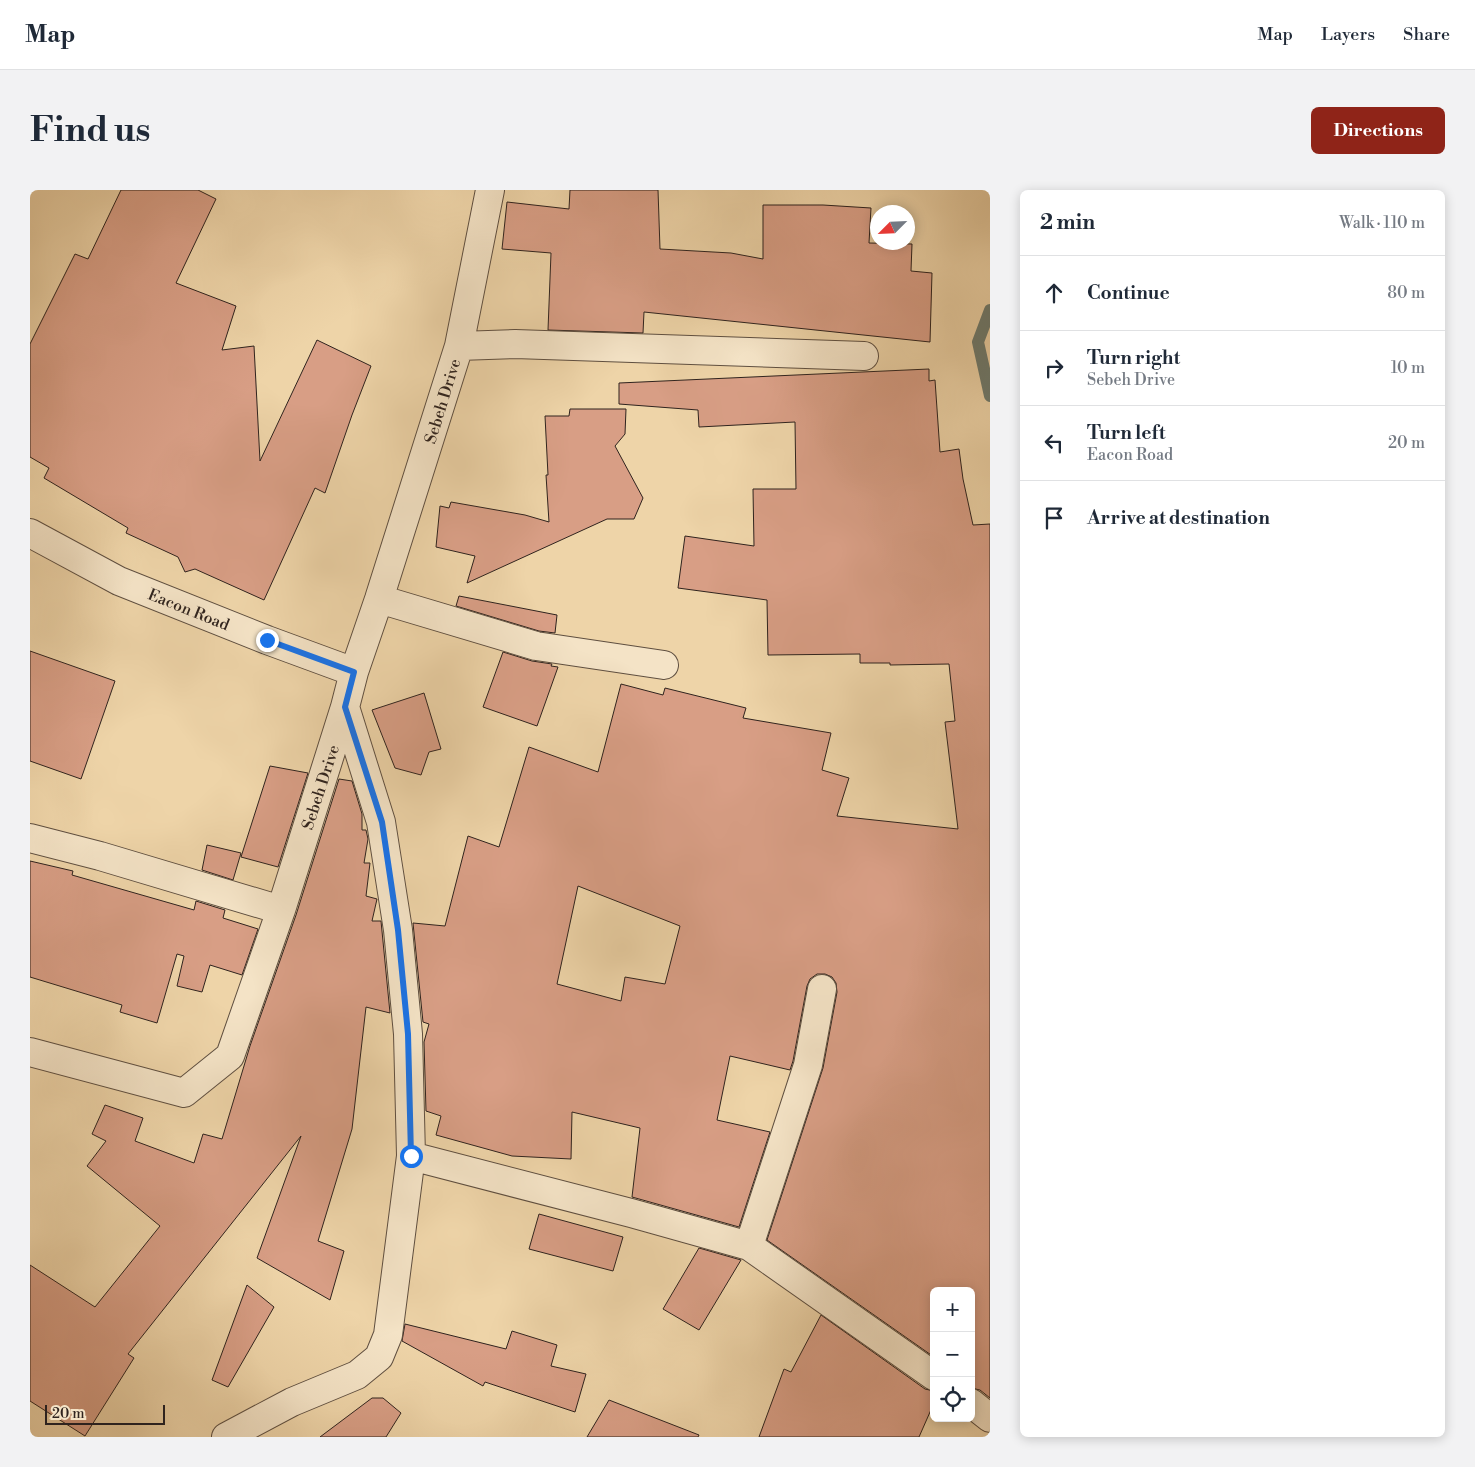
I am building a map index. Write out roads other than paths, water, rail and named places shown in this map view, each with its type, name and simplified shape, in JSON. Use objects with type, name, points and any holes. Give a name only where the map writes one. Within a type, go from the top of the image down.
[{"type":"street","name":"Sebeh Drive","points":[[30,1052],[184,1093],[230,1056],[281,910],[345,707],[354,672],[459,346],[490,190]]},
{"type":"street","points":[[459,346],[515,344],[864,356]]},
{"type":"street","name":"Eacon Road","points":[[30,534],[119,581],[267,640],[354,672]]},
{"type":"street","points":[[379,599],[536,646],[664,665]]},
{"type":"street","points":[[226,1437],[292,1402],[357,1375],[379,1358],[388,1335],[411,1156],[408,1034],[398,930],[382,822],[345,707]]},
{"type":"street","points":[[30,838],[100,856],[281,910]]},
{"type":"street","points":[[749,1246],[808,1065],[822,988]]},
{"type":"street","points":[[411,1156],[749,1246],[930,1373]]},
{"type":"street","points":[[975,1406],[990,1418]]},
{"type":"waterway","points":[[990,310],[978,342],[990,396]]}]
